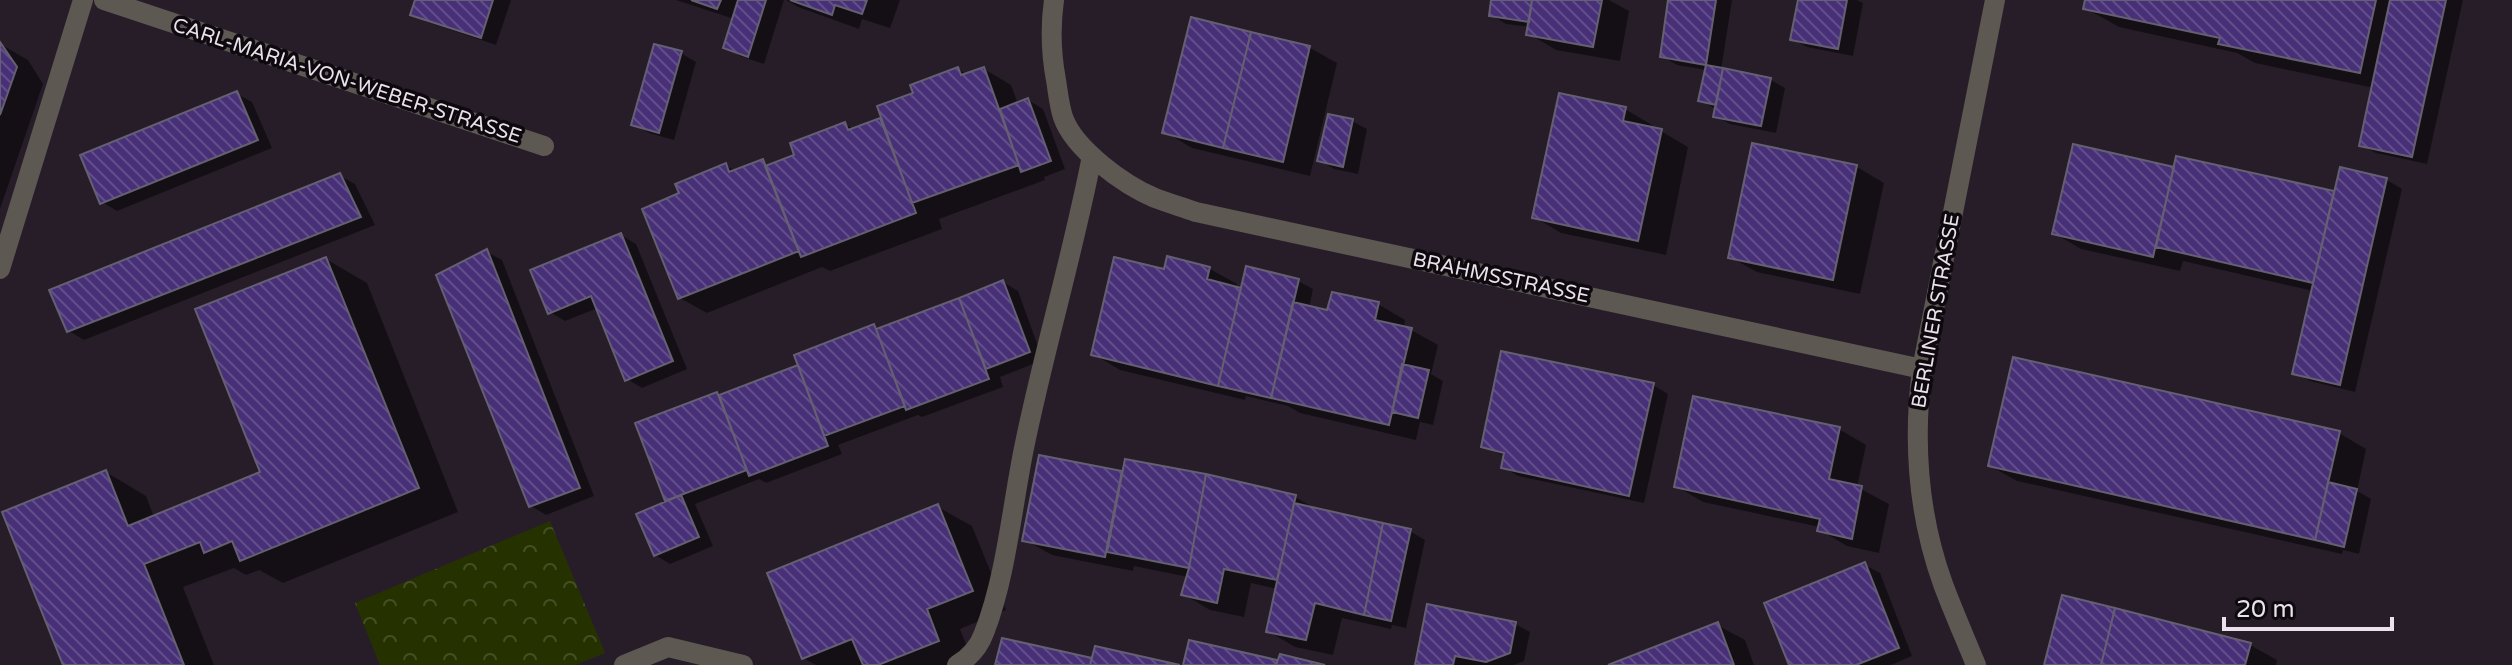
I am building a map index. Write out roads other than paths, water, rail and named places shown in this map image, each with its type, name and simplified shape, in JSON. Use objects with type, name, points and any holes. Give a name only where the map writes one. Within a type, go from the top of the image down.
[{"type":"street","points":[[0,269],[83,0]]},
{"type":"street","name":"CARL-MARIA-VON-WEBER-STRASSE","points":[[104,0],[544,146]]},
{"type":"street","name":"BRAHMSSTRASSE","points":[[1054,0],[1050,27],[1052,61],[1064,118],[1074,136],[1092,156],[1152,197],[1196,212],[1922,369]]},
{"type":"street","name":"BERLINER STRASSE","points":[[1976,665],[1942,582],[1925,517],[1918,462],[1917,406],[1995,0]]},
{"type":"street","points":[[957,665],[976,650],[997,590],[1029,425],[1078,227],[1092,156]]},
{"type":"street","points":[[624,665],[668,647],[743,665]]}]
